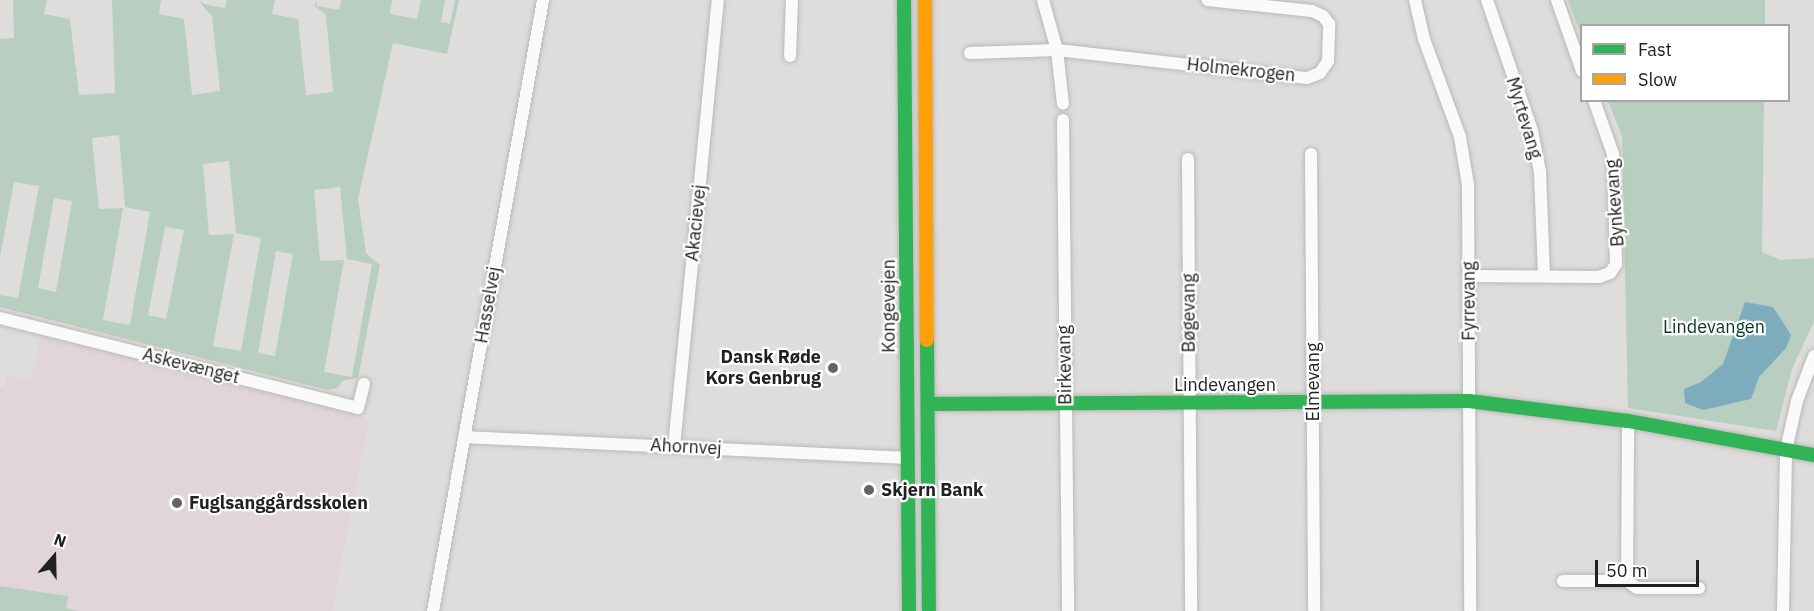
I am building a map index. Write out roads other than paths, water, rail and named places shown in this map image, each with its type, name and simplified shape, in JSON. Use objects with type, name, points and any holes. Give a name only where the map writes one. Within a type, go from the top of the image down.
[{"type":"main road","name":"Kongevejen","points":[[904,0],[909,611]]},
{"type":"main road","points":[[925,0],[929,611]]},
{"type":"main road","name":"Lindevangen","points":[[928,404],[1469,402],[1520,405],[1628,421],[1814,454]]},
{"type":"street","name":"Hasselvej","points":[[433,611],[543,0]]},
{"type":"street","name":"Akacievej","points":[[674,447],[718,0]]},
{"type":"street","points":[[790,56],[792,0]]},
{"type":"street","points":[[1043,0],[1057,50],[1063,104]]},
{"type":"street","name":"Holmekrogen","points":[[970,53],[1057,50],[1307,78],[1320,73],[1328,61],[1329,24],[1323,16],[1312,11],[1208,0]]},
{"type":"street","name":"Fyrrevang","points":[[1415,0],[1460,137],[1468,185],[1470,611]]},
{"type":"street","name":"Myrtevang","points":[[1487,0],[1536,151],[1544,207],[1544,276]]},
{"type":"street","points":[[1557,0],[1580,68]]},
{"type":"street","name":"Bynkevang","points":[[1469,276],[1599,277],[1610,273],[1616,264],[1612,154],[1595,102]]},
{"type":"street","name":"Birkevang","points":[[1063,120],[1068,611]]},
{"type":"street","name":"Elmevang","points":[[1311,154],[1314,611]]},
{"type":"street","name":"Bøgevang","points":[[1188,159],[1191,611]]},
{"type":"street","name":"Askevænget","points":[[0,318],[358,408],[364,384]]},
{"type":"street","points":[[1783,611],[1786,450],[1797,401],[1814,356]]},
{"type":"street","points":[[1628,421],[1628,581]]},
{"type":"street","name":"Ahornvej","points":[[464,437],[908,458]]},
{"type":"street","points":[[1563,581],[1628,581],[1637,588],[1699,588]]},
{"type":"water","points":[[1745,302],[1773,307],[1791,335],[1786,348],[1759,377],[1751,399],[1703,410],[1685,403],[1684,389],[1701,382],[1723,364]]},
{"type":"place","name":"Dansk Røde Kors Genbrug","points":[[833,368]]},
{"type":"place","name":"Skjern Bank","points":[[869,490]]},
{"type":"place","name":"Fuglsanggårdsskolen","points":[[177,503]]}]
